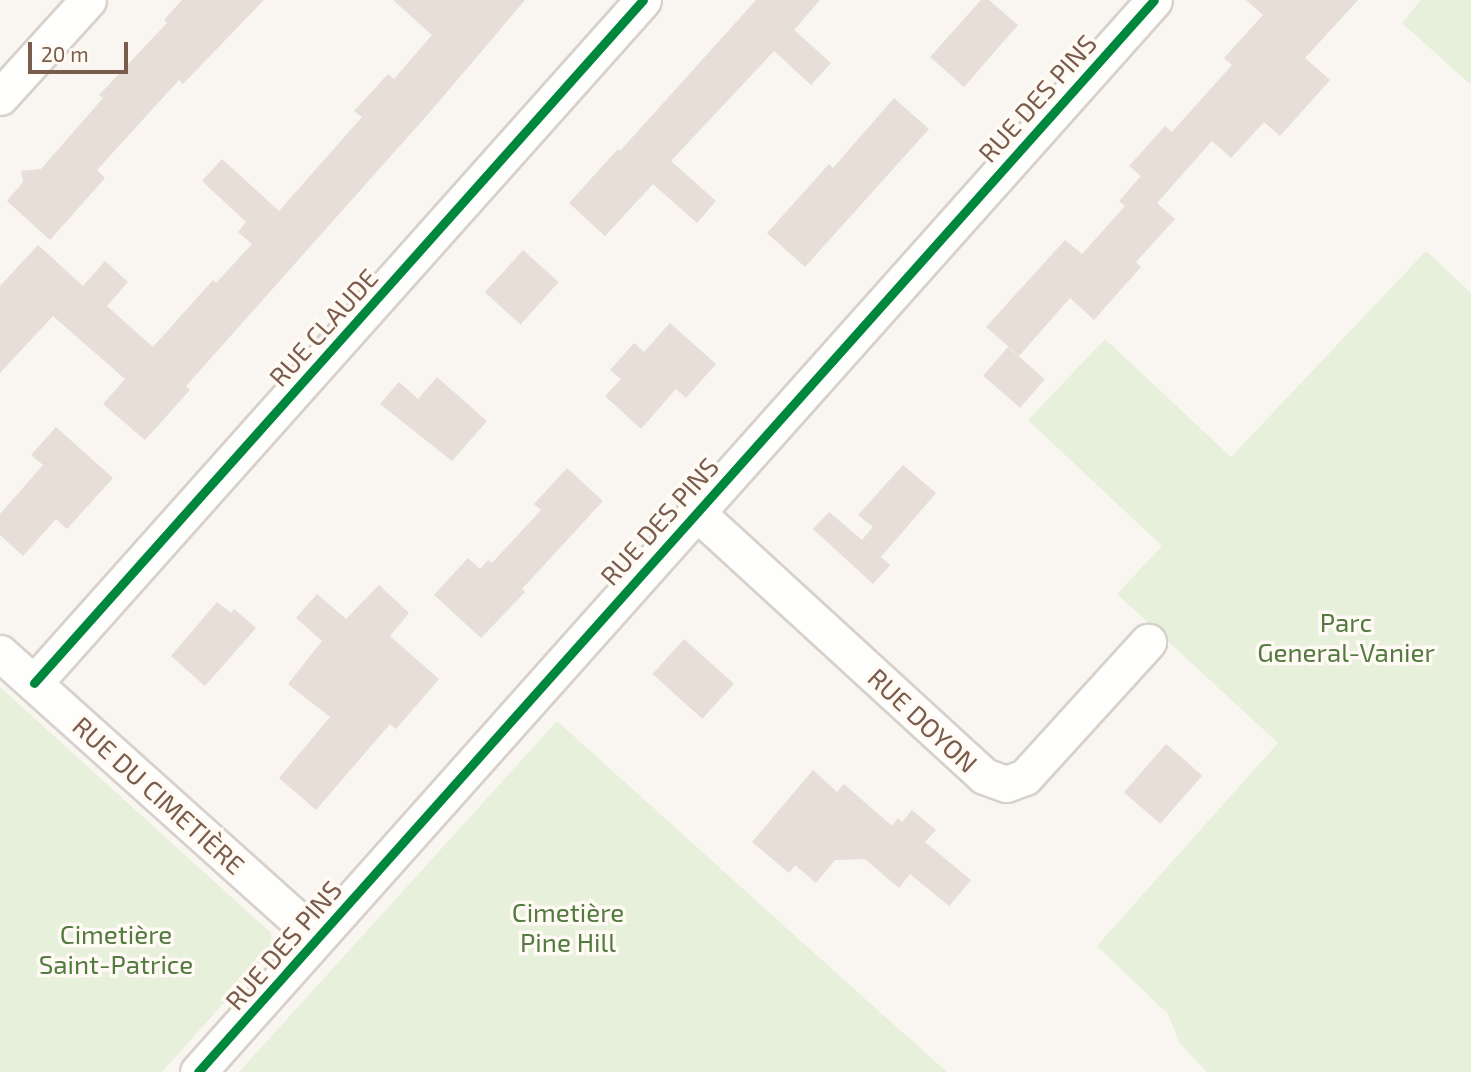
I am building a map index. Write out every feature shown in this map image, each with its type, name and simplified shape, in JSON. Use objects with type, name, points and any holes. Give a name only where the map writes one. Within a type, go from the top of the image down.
[{"type":"street","points":[[0,97],[88,0]]},
{"type":"street","name":"RUE CLAUDE","points":[[34,683],[643,0]]},
{"type":"street","name":"RUE DES PINS","points":[[198,1072],[695,511],[1154,0]]},
{"type":"street","name":"RUE DOYON","points":[[695,511],[984,776],[1006,784],[1025,777],[1148,642]]},
{"type":"street","name":"RUE DU CIMETIÈRE","points":[[0,653],[317,937]]},
{"type":"green space","points":[[1421,0],[1471,0],[1471,85],[1402,23]]},
{"type":"green space","name":"Parc General-Vanier","points":[[1426,251],[1471,293],[1471,1072],[1207,1072],[1180,1044],[1168,1014],[1097,946],[1278,743],[1117,594],[1162,546],[1028,420],[1105,339],[1231,457]]},
{"type":"green space","name":"Cimetière Saint-Patrice","points":[[0,687],[271,933],[271,950],[162,1072],[0,1072]]},
{"type":"green space","name":"Cimetière Pine Hill","points":[[557,721],[853,988],[947,1072],[239,1072]]},
{"type":"building","points":[[182,0],[264,0],[183,84],[179,80],[97,170],[105,178],[50,240],[7,201],[23,182],[21,171],[41,169],[103,98],[99,95],[167,23],[164,20]]},
{"type":"building","points":[[393,0],[525,0],[430,112],[186,386],[190,390],[145,440],[103,404],[125,379],[53,316],[0,373],[0,286],[38,245],[83,286],[105,261],[128,282],[107,306],[153,347],[213,280],[216,283],[252,244],[238,232],[246,222],[202,181],[222,159],[279,211],[362,117],[354,111],[388,74],[394,79],[432,35]]},
{"type":"building","points":[[756,0],[820,0],[794,30],[831,63],[811,85],[774,51],[671,161],[716,201],[697,223],[653,184],[605,236],[569,203],[618,149],[620,151]]},
{"type":"building","points":[[981,0],[989,0],[1018,25],[964,87],[930,57]]},
{"type":"building","points":[[1246,0],[1358,0],[1305,58],[1330,80],[1280,136],[1264,122],[1231,158],[1212,141],[1157,203],[1175,219],[1136,262],[1141,267],[1094,320],[1070,298],[1019,356],[986,327],[1065,240],[1082,254],[1125,206],[1119,201],[1141,176],[1129,166],[1165,126],[1172,132],[1232,65],[1224,58],[1263,15]]},
{"type":"building","points":[[894,98],[929,129],[805,267],[767,233],[829,164],[833,168]]},
{"type":"building","points":[[523,250],[559,282],[521,324],[485,292]]},
{"type":"building","points":[[670,323],[716,364],[686,398],[676,389],[641,429],[605,396],[621,379],[610,370],[634,343],[644,352]]},
{"type":"building","points":[[1008,347],[1045,379],[1020,408],[983,376]]},
{"type":"building","points":[[437,377],[487,421],[452,461],[380,404],[399,382],[418,399]]},
{"type":"building","points":[[56,427],[113,478],[67,529],[56,519],[23,556],[0,535],[0,514],[43,465],[31,455]]},
{"type":"building","points":[[903,465],[936,493],[881,557],[890,565],[873,584],[813,529],[829,512],[862,540],[873,527],[858,515]]},
{"type":"building","points":[[567,468],[603,501],[522,589],[525,592],[481,638],[434,595],[468,558],[480,569],[488,560],[492,563],[541,510],[534,504]]},
{"type":"building","points":[[379,585],[409,613],[390,636],[439,679],[396,729],[390,724],[316,810],[279,778],[330,717],[288,684],[322,641],[296,618],[317,594],[346,619]]},
{"type":"building","points":[[217,602],[231,613],[234,609],[256,628],[205,686],[171,656]]},
{"type":"building","points":[[684,639],[734,684],[702,719],[653,674]]},
{"type":"building","points":[[1166,744],[1202,775],[1160,824],[1124,792]]},
{"type":"building","points":[[813,770],[837,792],[844,784],[892,826],[898,818],[902,822],[912,810],[936,830],[925,842],[971,880],[949,906],[910,874],[899,888],[865,859],[835,860],[816,883],[795,865],[789,873],[752,842]]},
{"type":"cycle path","points":[[34,683],[643,0]]},
{"type":"cycle path","points":[[198,1072],[1154,0]]}]
